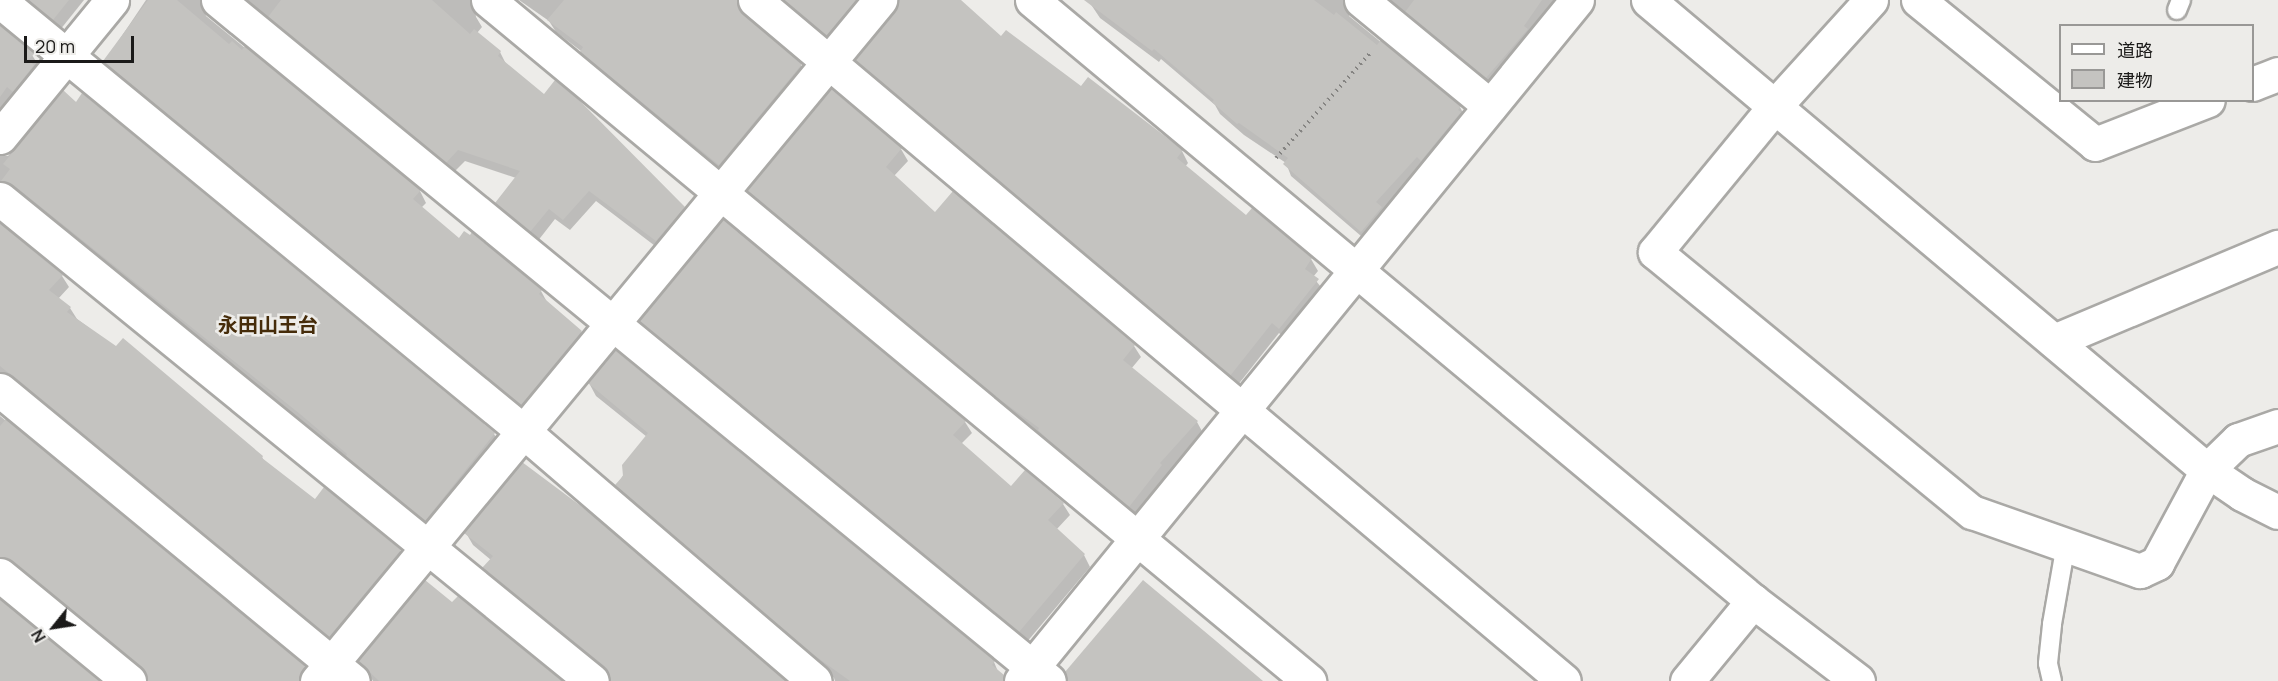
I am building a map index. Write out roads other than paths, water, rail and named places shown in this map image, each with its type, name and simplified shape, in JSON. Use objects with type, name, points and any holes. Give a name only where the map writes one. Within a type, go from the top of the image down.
[{"type":"street","points":[[0,137],[112,0]]},
{"type":"street","points":[[218,0],[613,323],[1034,676],[1136,540],[1577,0]]},
{"type":"street","points":[[488,0],[1308,681]]},
{"type":"street","points":[[755,0],[1564,681]]},
{"type":"street","points":[[0,390],[334,675],[429,547],[880,0]]},
{"type":"street","points":[[1032,0],[1358,269],[1753,601],[1858,681]]},
{"type":"street","points":[[1361,0],[1490,106]]},
{"type":"street","points":[[1648,0],[2207,470],[2242,494],[2278,512]]},
{"type":"street","points":[[1871,0],[1775,106],[1655,252],[1972,512],[2140,571],[2157,563],[2207,470],[2238,440],[2278,426]]},
{"type":"street","points":[[1918,0],[2095,144],[2203,102]]},
{"type":"street","points":[[0,1],[523,431],[815,681]]},
{"type":"street","points":[[2254,84],[2278,74]]},
{"type":"street","points":[[0,199],[592,681]]},
{"type":"street","points":[[2054,341],[2278,247]]},
{"type":"street","points":[[0,575],[129,681]]},
{"type":"street","points":[[1687,681],[1753,601]]},
{"type":"lane","points":[[2052,681],[2048,663],[2066,544]]},
{"type":"district","name":"永田山王台","points":[[268,324]]}]
